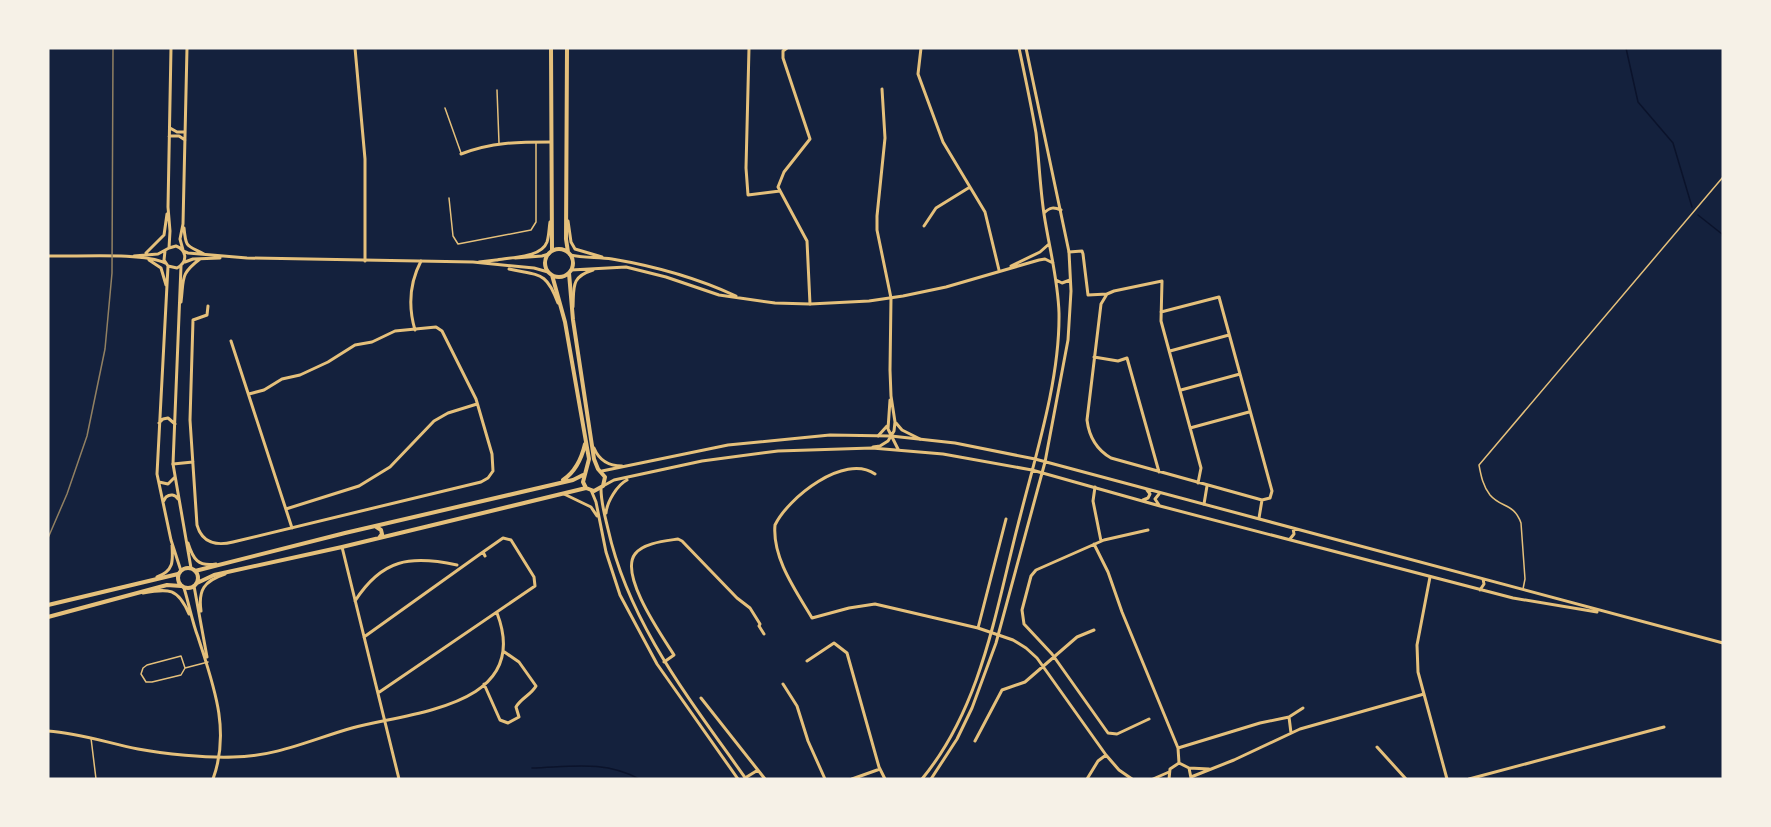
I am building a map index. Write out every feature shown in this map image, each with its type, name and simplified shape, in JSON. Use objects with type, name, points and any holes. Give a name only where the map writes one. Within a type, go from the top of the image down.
[{"type":"main road","points":[[48,617],[167,585],[182,587],[196,585],[214,575],[342,547],[563,493],[602,488],[606,480],[594,459],[588,442],[565,322],[545,265],[550,253],[551,217],[551,48]]},
{"type":"main road","points":[[567,48],[568,221],[566,239],[573,262],[570,272],[573,320],[588,442],[589,459],[583,482],[589,489]]},
{"type":"main road","points":[[550,253],[561,249],[569,254]]},
{"type":"main road","points":[[550,274],[560,277],[570,272]]},
{"type":"main road","points":[[560,482],[570,476],[588,442]]},
{"type":"main road","points":[[48,605],[160,579],[186,568],[193,569],[221,563],[573,480],[592,469],[600,470]]},
{"type":"main road","points":[[375,526],[381,530],[382,534],[379,538]]},
{"type":"main road","points":[[193,569],[198,576],[196,585]]},
{"type":"main road","points":[[179,572],[178,580],[182,587]]},
{"type":"street","points":[[144,254],[164,236],[168,207],[171,48]]},
{"type":"street","points":[[187,48],[183,131],[185,140],[183,224],[180,239],[186,256],[181,266],[173,464],[193,569]]},
{"type":"street","points":[[355,48],[365,159],[365,261]]},
{"type":"street","points":[[749,48],[746,124],[748,195],[780,191]]},
{"type":"street","points":[[787,48],[783,51],[783,58],[810,140],[784,171],[779,183],[780,191],[794,219],[805,234],[810,304]]},
{"type":"street","points":[[921,48],[918,74],[943,142],[985,212],[999,270]]},
{"type":"street","points":[[922,779],[960,718],[979,673],[992,633],[1035,459],[1058,346],[1059,313],[1056,280],[1044,213],[1034,125],[1019,48]]},
{"type":"street","points":[[931,779],[957,738],[984,682],[1045,462],[1068,340],[1071,279],[1069,252],[1026,48]]},
{"type":"street","points":[[882,89],[885,138],[877,223],[879,247],[891,298],[891,396],[888,424],[898,449]]},
{"type":"street","points":[[169,126],[172,131],[183,131]]},
{"type":"street","points":[[171,137],[180,136],[185,140]]},
{"type":"street","points":[[461,154],[499,143],[551,142]]},
{"type":"street","points":[[924,226],[936,208],[970,187]]},
{"type":"street","points":[[168,207],[170,231],[163,257],[167,265],[158,426],[158,480],[179,572]]},
{"type":"street","points":[[1044,213],[1049,208],[1055,207],[1061,210]]},
{"type":"street","points":[[496,260],[540,250],[547,243],[551,217]]},
{"type":"street","points":[[568,221],[571,242],[575,249],[670,272],[719,288],[740,298]]},
{"type":"street","points":[[183,224],[187,246],[206,255]]},
{"type":"street","points":[[1009,267],[1040,252],[1049,242]]},
{"type":"street","points":[[129,257],[158,254],[176,246],[189,253],[222,257],[365,261],[473,262],[542,256],[550,253]]},
{"type":"street","points":[[1069,252],[1082,251],[1088,295],[1107,294],[1162,281],[1161,321],[1201,468],[1198,483]]},
{"type":"street","points":[[569,254],[609,259]]},
{"type":"street","points":[[48,256],[129,257],[158,260],[174,268],[181,266]]},
{"type":"street","points":[[184,262],[222,257]]},
{"type":"street","points":[[147,259],[161,268],[166,287]]},
{"type":"street","points":[[180,319],[184,274],[200,259]]},
{"type":"street","points":[[570,272],[626,267],[666,277],[719,295],[775,303],[810,304],[891,298],[946,287],[1042,259],[1053,263]]},
{"type":"street","points":[[415,330],[410,306],[411,291],[415,273],[421,261]]},
{"type":"street","points":[[473,262],[537,275],[548,281],[565,322]]},
{"type":"street","points":[[499,266],[534,268],[550,274]]},
{"type":"street","points":[[573,320],[575,282],[582,274],[598,268]]},
{"type":"street","points":[[1056,280],[1065,283],[1071,279]]},
{"type":"street","points":[[719,288],[719,295]]},
{"type":"street","points":[[1107,294],[1101,304],[1087,420],[1092,438],[1101,450],[1111,458],[1207,486],[1262,500],[1270,498],[1272,491],[1219,297],[1161,312]]},
{"type":"street","points":[[208,306],[207,315],[194,319],[190,406],[197,525],[207,540],[224,544],[292,528],[481,482],[489,478],[493,471],[492,454],[477,404],[442,331],[436,327],[395,332],[372,342],[355,345],[328,362],[300,375],[282,379],[264,390],[249,394]]},
{"type":"street","points":[[1170,351],[1229,335]]},
{"type":"street","points":[[231,341],[292,528]]},
{"type":"street","points":[[1094,357],[1118,361],[1127,358],[1159,472]]},
{"type":"street","points":[[1180,390],[1240,374]]},
{"type":"street","points":[[872,448],[886,443],[894,431],[891,396]]},
{"type":"street","points":[[286,509],[359,486],[390,467],[434,421],[448,413],[477,404]]},
{"type":"street","points":[[1190,428],[1250,411]]},
{"type":"street","points":[[158,426],[161,420],[167,418],[173,421],[175,426]]},
{"type":"street","points":[[895,422],[902,430],[920,439]]},
{"type":"street","points":[[878,436],[888,424]]},
{"type":"street","points":[[600,470],[611,471],[728,445],[830,435],[891,436],[955,443],[1035,459],[1723,643]]},
{"type":"street","points":[[588,442],[606,462],[614,466],[626,466]]},
{"type":"street","points":[[758,770],[746,778],[664,662],[627,591],[612,549],[601,500],[602,488],[614,480],[702,461],[750,454],[829,448],[898,449],[974,458],[1032,470],[1480,590],[1513,598],[1608,613]]},
{"type":"street","points":[[173,464],[193,462]]},
{"type":"street","points":[[874,474],[868,470],[855,468],[829,475],[790,505],[777,522],[776,540],[787,575],[812,618],[875,604],[978,628],[1013,640],[1026,648],[1043,666],[1106,755],[1119,770],[1132,779]]},
{"type":"street","points":[[158,480],[163,484],[168,484],[175,477]]},
{"type":"street","points":[[605,518],[608,504],[622,482],[629,478]]},
{"type":"street","points":[[1204,504],[1207,486]]},
{"type":"street","points":[[1095,487],[1092,501],[1101,541]]},
{"type":"street","points":[[589,489],[596,502],[606,552],[620,595],[658,666],[738,779]]},
{"type":"street","points":[[1140,500],[1148,498],[1149,492],[1146,489]]},
{"type":"street","points":[[563,493],[591,507],[600,520]]},
{"type":"street","points":[[1160,493],[1155,499],[1160,506]]},
{"type":"street","points":[[163,502],[171,495],[178,498],[180,504]]},
{"type":"street","points":[[1259,518],[1262,500]]},
{"type":"street","points":[[978,628],[1006,519]]},
{"type":"street","points":[[1290,539],[1294,534],[1293,527]]},
{"type":"street","points":[[1148,530],[1101,541],[1040,567],[1031,576],[1022,617],[1024,624],[1054,658],[1108,733],[1117,734],[1149,719]]},
{"type":"street","points":[[186,535],[193,557],[198,562],[209,565],[221,563]]},
{"type":"street","points":[[364,637],[484,554],[502,538],[511,540],[534,577],[536,584],[534,587],[378,693]]},
{"type":"street","points":[[658,666],[674,655],[650,616],[631,571],[631,563],[635,554],[651,545],[678,539],[682,541],[737,598],[750,608],[764,634]]},
{"type":"street","points":[[147,581],[171,569],[173,561],[171,540]]},
{"type":"street","points":[[1094,544],[1108,572],[1178,749],[1177,764],[1169,772],[1153,779]]},
{"type":"street","points":[[342,547],[399,779]]},
{"type":"street","points":[[355,601],[366,584],[374,577],[401,562],[432,560],[457,565]]},
{"type":"street","points":[[213,779],[219,757],[219,711],[208,662],[199,602],[201,593],[212,579],[225,574]]},
{"type":"street","points":[[1430,577],[1417,645],[1418,672],[1448,779]]},
{"type":"street","points":[[1480,590],[1484,584],[1482,578]]},
{"type":"street","points":[[196,585],[196,601],[202,622]]},
{"type":"street","points":[[182,587],[208,662]]},
{"type":"street","points":[[143,593],[161,590],[174,593],[182,598],[193,622]]},
{"type":"street","points":[[48,731],[157,752],[233,758],[267,754],[348,729],[452,705],[469,696],[496,670],[503,651],[502,630],[497,613]]},
{"type":"street","points":[[975,741],[1002,690],[1026,682],[1077,637],[1094,630]]},
{"type":"street","points":[[807,661],[834,643],[847,653],[880,769],[885,779]]},
{"type":"street","points":[[484,684],[500,720],[508,723],[516,720],[519,717],[516,707],[519,702],[537,687],[519,662],[503,651]]},
{"type":"street","points":[[783,684],[797,706],[804,731],[825,779]]},
{"type":"street","points":[[1189,768],[1191,778],[1291,733],[1338,717],[1424,694]]},
{"type":"street","points":[[701,698],[765,779]]},
{"type":"street","points":[[1178,749],[1260,723],[1289,717],[1303,708]]},
{"type":"street","points":[[1289,717],[1291,733]]},
{"type":"street","points":[[1469,779],[1664,727]]},
{"type":"street","points":[[1377,747],[1406,779]]},
{"type":"street","points":[[1087,779],[1098,761],[1106,755]]},
{"type":"street","points":[[1177,764],[1189,768],[1211,769]]},
{"type":"street","points":[[852,779],[880,769]]},
{"type":"street","points":[[1169,772],[1169,779]]},
{"type":"lane","points":[[497,90],[499,143]]},
{"type":"lane","points":[[445,108],[461,154]]},
{"type":"lane","points":[[449,198],[453,236],[458,244],[531,230],[536,222],[536,142]]},
{"type":"lane","points":[[1523,589],[1526,579],[1521,523],[1515,510],[1491,496],[1483,483],[1479,465],[1723,177]]},
{"type":"lane","points":[[185,668],[182,656],[147,665],[141,674],[144,680],[150,682],[181,675],[185,668],[208,662]]},
{"type":"lane","points":[[91,738],[96,779]]},
{"type":"waterway","points":[[1626,48],[1638,102],[1673,143],[1692,207]]},
{"type":"waterway","points":[[1698,215],[1722,234],[1723,238]]},
{"type":"waterway","points":[[532,768],[600,767],[613,769],[639,779]]},
{"type":"railway","points":[[48,538],[67,494],[87,436],[105,349],[112,273],[113,48]]}]
